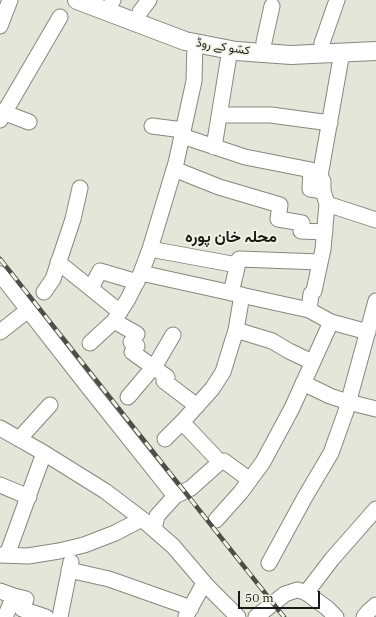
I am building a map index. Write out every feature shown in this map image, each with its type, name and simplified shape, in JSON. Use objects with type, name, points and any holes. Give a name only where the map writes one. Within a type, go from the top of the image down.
[{"type":"main road","name":"کسّو کے روڈ","points":[[77,0],[186,41],[230,49],[291,55],[376,51]]},
{"type":"main road","name":"کسّو کے روڈ","points":[[110,1],[144,6],[189,31],[237,41],[291,44],[376,40]]},
{"type":"street","points":[[0,26],[10,0]]},
{"type":"street","points":[[322,43],[337,0]]},
{"type":"street","points":[[264,42],[272,6]]},
{"type":"street","points":[[29,122],[2,114],[60,17]]},
{"type":"street","points":[[90,343],[117,316],[128,299],[139,277],[150,249],[183,133],[194,81],[195,43]]},
{"type":"street","points":[[214,147],[230,49]]},
{"type":"street","points":[[309,310],[311,294],[314,292],[323,249],[325,232],[325,197],[323,180],[320,176],[342,52]]},
{"type":"street","points":[[220,115],[271,116],[330,123]]},
{"type":"street","points":[[152,126],[183,133],[214,147],[244,157],[311,170],[310,189],[376,220]]},
{"type":"street","points":[[174,169],[218,187],[280,205],[278,219],[302,223],[301,232],[325,232]]},
{"type":"street","points":[[44,292],[53,279],[73,219],[80,188]]},
{"type":"street","points":[[150,249],[238,265]]},
{"type":"street","points":[[164,439],[182,422],[212,389],[223,372],[236,330],[239,259],[320,262]]},
{"type":"street","points":[[58,262],[91,288],[117,316],[137,334],[131,342],[137,346],[132,352],[167,377],[164,381],[197,406]]},
{"type":"street","points":[[91,288],[100,271],[139,277],[237,294],[309,310],[331,322],[370,334]]},
{"type":"street","points":[[0,274],[175,496]]},
{"type":"street","points":[[269,563],[331,453],[370,334],[376,301]]},
{"type":"street","points":[[0,332],[28,310]]},
{"type":"street","points":[[216,520],[241,492],[264,462],[292,408],[331,322]]},
{"type":"street","points":[[236,330],[272,340],[289,351],[312,362]]},
{"type":"street","points":[[128,397],[156,364],[173,335]]},
{"type":"street","points":[[303,383],[330,396],[376,409]]},
{"type":"street","points":[[19,439],[50,405]]},
{"type":"street","points":[[182,422],[220,462]]},
{"type":"street","points":[[0,428],[44,453],[105,491],[142,519],[173,546],[204,583],[238,617]]},
{"type":"street","points":[[44,453],[29,497],[4,555],[28,556],[60,552],[114,533],[142,519]]},
{"type":"street","points":[[154,529],[156,516],[175,496],[191,488],[220,462],[224,461],[250,480]]},
{"type":"street","points":[[0,485],[29,497]]},
{"type":"street","points":[[306,593],[332,559],[376,509]]},
{"type":"street","points":[[60,617],[75,547]]},
{"type":"street","points":[[69,570],[109,579],[188,613],[204,583]]},
{"type":"street","points":[[256,617],[285,594],[296,590],[305,592],[327,608],[336,617]]},
{"type":"street","points":[[4,615],[7,594],[26,599],[22,609],[46,617]]},
{"type":"street","points":[[364,617],[376,605]]},
{"type":"railway","points":[[0,259],[284,617]]},
{"type":"district","name":"محلہ خان پورہ","points":[[231,237]]}]
